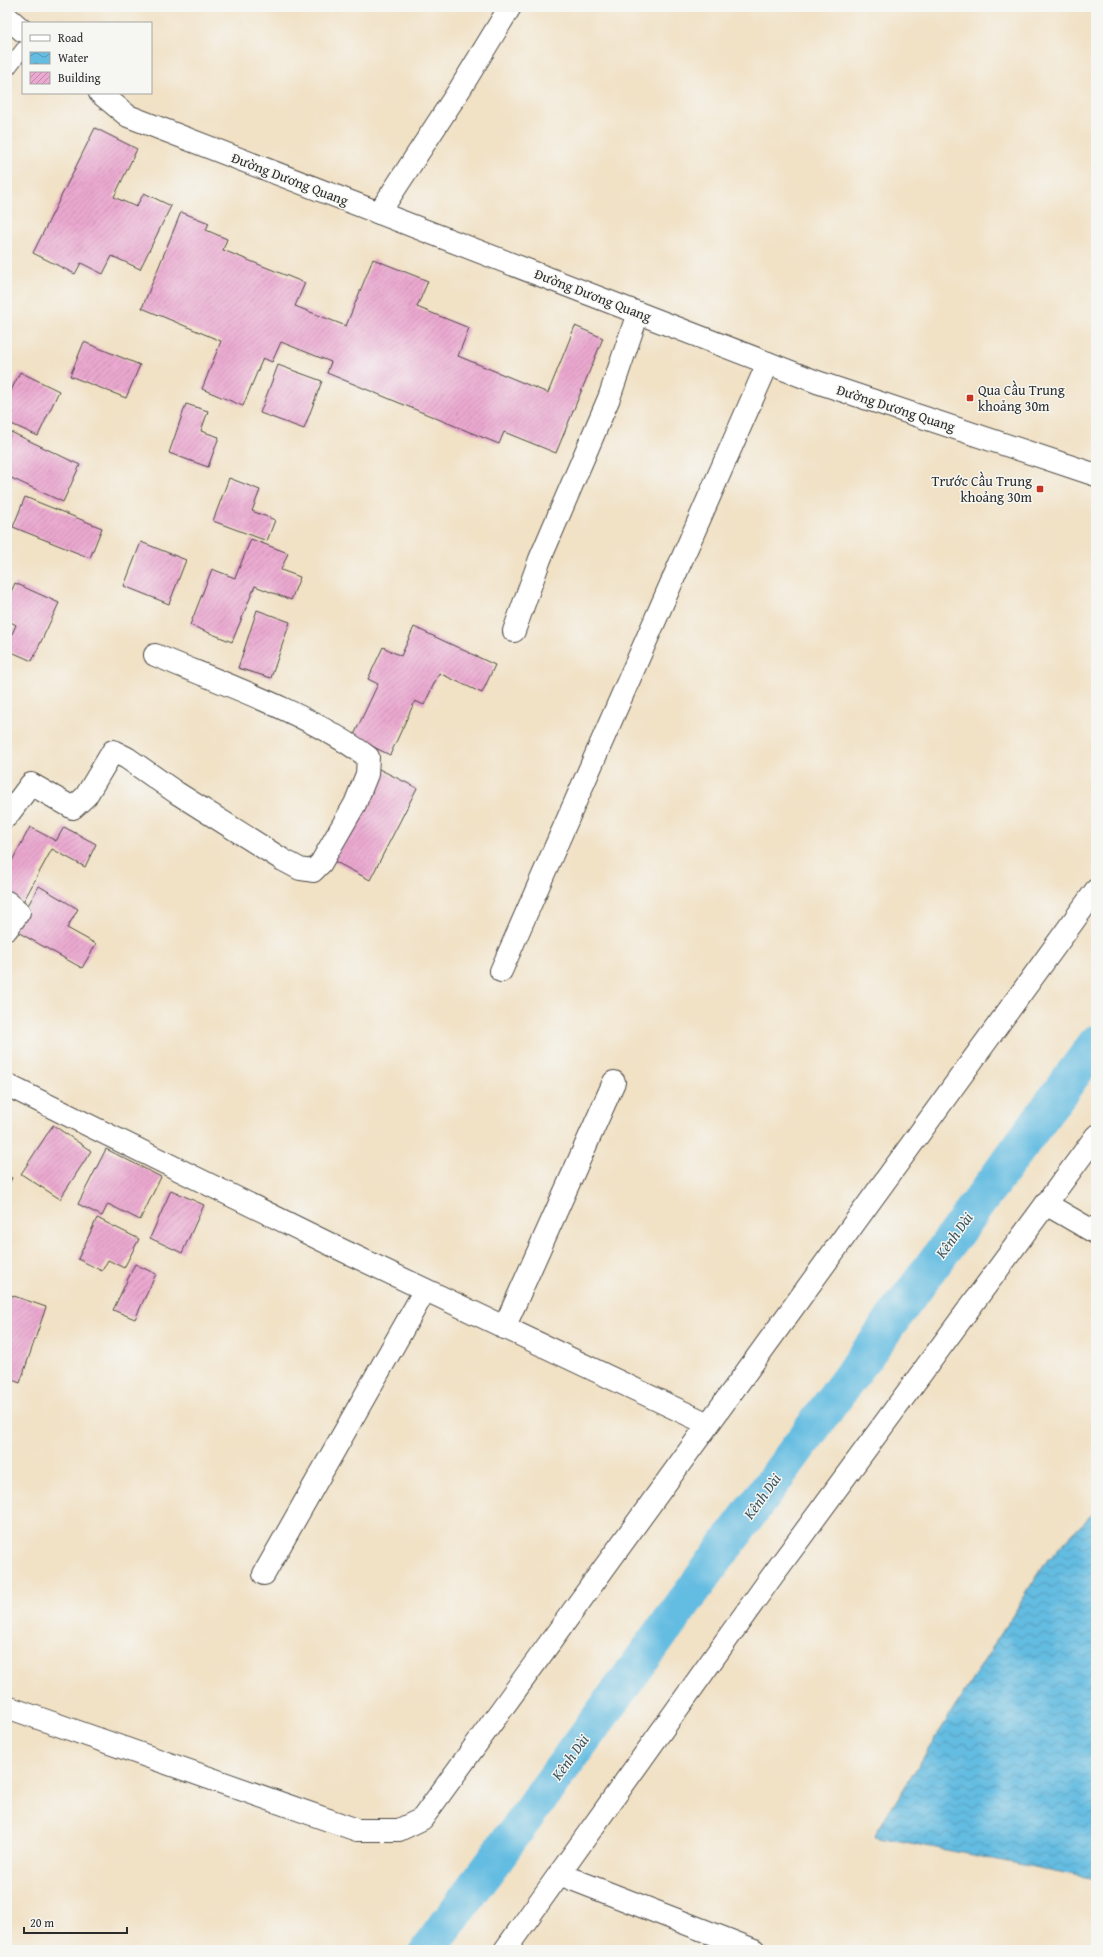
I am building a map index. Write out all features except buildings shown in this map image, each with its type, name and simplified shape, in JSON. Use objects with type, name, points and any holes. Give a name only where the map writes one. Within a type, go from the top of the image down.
[{"type":"street","points":[[379,213],[460,89],[510,7]]},
{"type":"street","points":[[7,16],[22,30]]},
{"type":"street","name":"Đường Dương Quang","points":[[101,94],[128,116],[817,382],[1096,475]]},
{"type":"street","points":[[514,631],[540,559],[609,398],[638,313]]},
{"type":"street","points":[[501,971],[768,363]]},
{"type":"street","points":[[7,816],[31,784],[73,808],[86,796],[112,751],[127,758],[177,793],[283,860],[300,869],[313,870],[321,863],[355,804],[368,774],[368,757],[348,742],[277,707],[155,655]]},
{"type":"street","points":[[7,1706],[357,1830],[399,1830],[422,1818],[1096,890]]},
{"type":"street","points":[[7,902],[19,912],[7,929]]},
{"type":"street","points":[[504,1328],[614,1082]]},
{"type":"street","points":[[7,1085],[425,1290],[708,1424]]},
{"type":"street","points":[[505,1950],[770,1579],[1096,1136]]},
{"type":"street","points":[[1046,1204],[1096,1233]]},
{"type":"street","points":[[264,1574],[425,1290]]},
{"type":"street","points":[[559,1874],[754,1950]]},
{"type":"lane","points":[[7,70],[22,50]]},
{"type":"water","points":[[1096,1510],[1096,1879],[874,1836],[1048,1559]]},
{"type":"waterway","name":"Kênh Dài","points":[[428,1950],[1096,1043]]},
{"type":"place","name":"Qua Cầu Trung khoảng 30m","points":[[970,398]]},
{"type":"place","name":"Trước Cầu Trung khoảng 30m","points":[[1040,489]]}]
